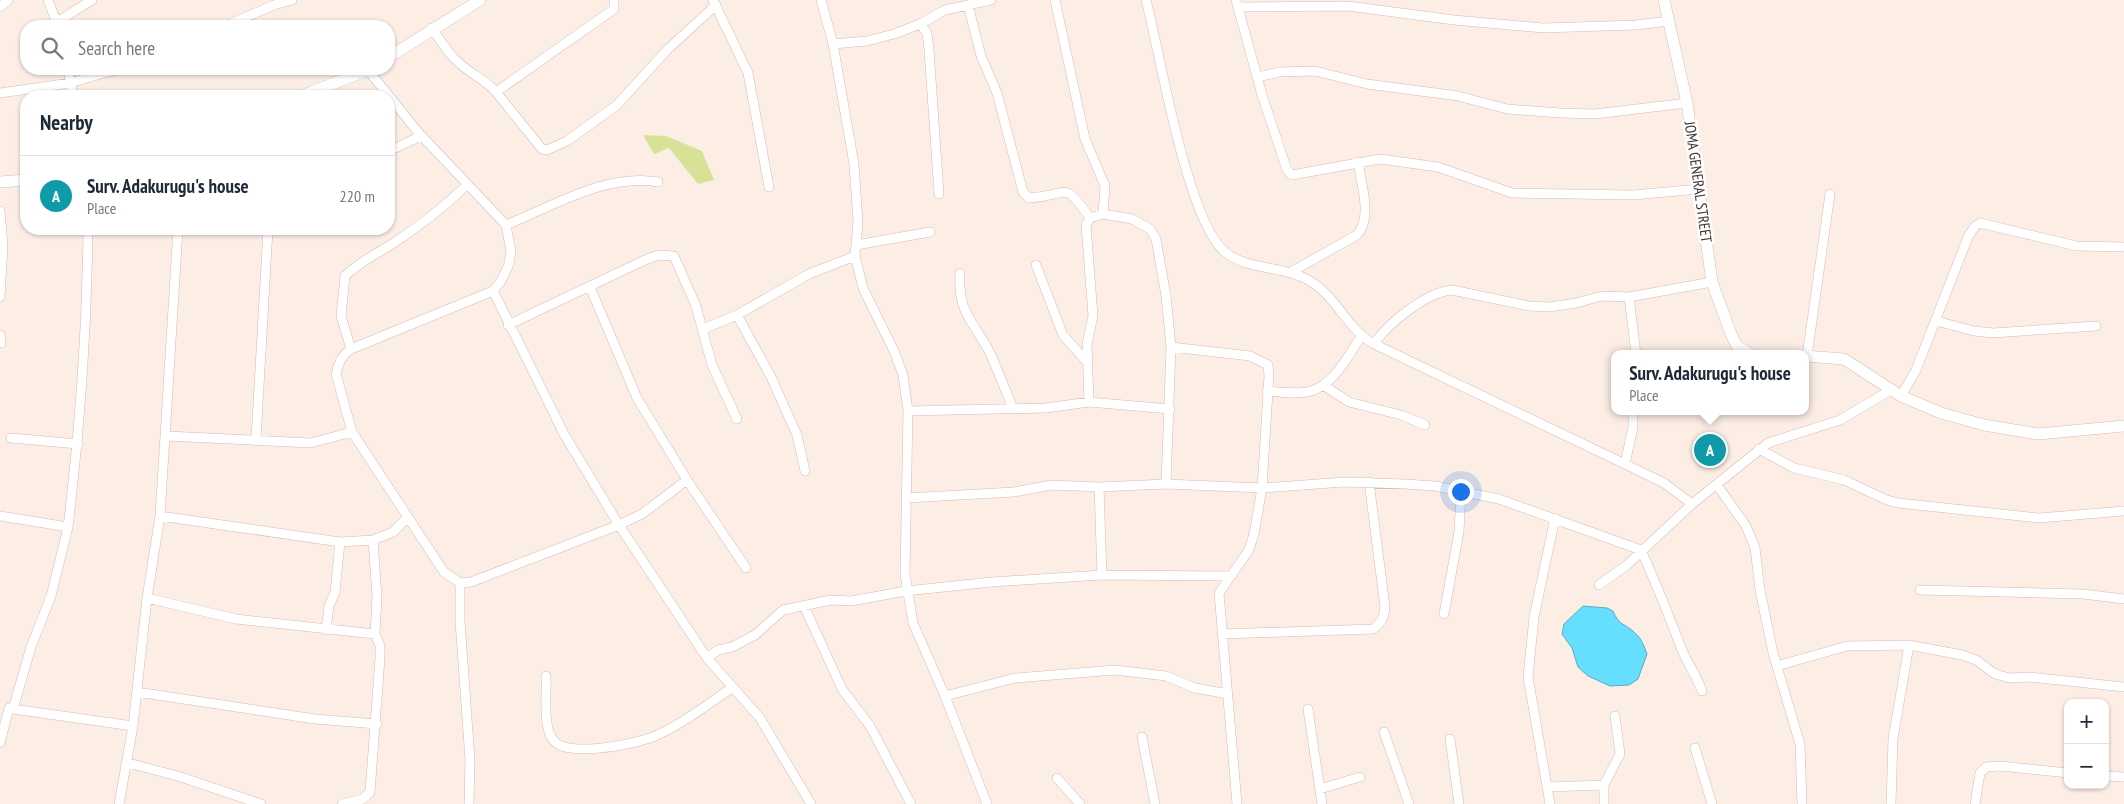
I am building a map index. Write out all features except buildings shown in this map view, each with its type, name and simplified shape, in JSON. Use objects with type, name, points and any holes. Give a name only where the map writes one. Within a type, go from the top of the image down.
[{"type":"street","points":[[0,7],[8,0]]},
{"type":"street","points":[[48,0],[56,20]]},
{"type":"street","points":[[64,20],[92,0]]},
{"type":"street","points":[[237,20],[272,3],[292,0]]},
{"type":"street","points":[[496,92],[614,9],[614,0]]},
{"type":"street","points":[[821,0],[833,44],[854,164],[858,222],[855,256],[863,288],[894,351],[903,375],[908,411],[906,591],[912,623],[946,696],[986,804]]},
{"type":"street","points":[[833,44],[867,40],[894,34],[920,24],[944,10],[991,0]]},
{"type":"street","points":[[1055,0],[1085,139],[1105,186],[1104,214]]},
{"type":"street","points":[[1146,0],[1185,168],[1194,197],[1216,243],[1226,253],[1248,262],[1291,272],[1320,287],[1361,337],[1664,483],[1692,504]]},
{"type":"street","name":"JOMA GENERAL STREET","points":[[1664,0],[1687,103],[1712,282],[1734,340],[1737,346],[1744,350]]},
{"type":"street","points":[[395,53],[475,1]]},
{"type":"street","points":[[432,28],[454,59],[472,74],[490,84],[542,149],[547,150],[567,141],[617,105],[667,50],[714,3],[748,73],[769,187]]},
{"type":"street","points":[[1669,20],[1636,25],[1543,28],[1454,20],[1348,6],[1237,4],[1287,170],[1292,175],[1358,162],[1393,160],[1438,167],[1512,193],[1633,195],[1700,189]]},
{"type":"street","points":[[968,6],[981,56],[997,93],[1023,192],[1029,198],[1065,191],[1072,193],[1090,218]]},
{"type":"street","points":[[920,24],[927,33],[929,50],[939,194]]},
{"type":"street","points":[[1258,77],[1279,72],[1316,71],[1367,84],[1458,96],[1507,109],[1560,113],[1595,114],[1687,103]]},
{"type":"street","points":[[69,75],[72,90]]},
{"type":"street","points":[[21,90],[70,83],[97,75]]},
{"type":"street","points":[[317,90],[357,75]]},
{"type":"street","points":[[374,75],[385,90]]},
{"type":"street","points":[[0,93],[20,90]]},
{"type":"street","points":[[395,102],[421,136],[506,225],[511,251],[509,264],[501,281],[493,291],[352,349],[345,354],[338,365],[336,374],[352,432],[444,572],[460,583],[471,582],[619,525],[642,514],[687,480]]},
{"type":"street","points":[[395,148],[421,136]]},
{"type":"street","points":[[1291,272],[1357,235],[1363,228],[1364,205],[1358,162]]},
{"type":"street","points":[[0,182],[20,180]]},
{"type":"street","points":[[506,225],[563,200],[615,184],[647,180],[658,182]]},
{"type":"street","points":[[352,349],[341,316],[345,276],[374,253],[384,250],[429,219],[467,185]]},
{"type":"street","points":[[1807,350],[1830,194]]},
{"type":"street","points":[[0,211],[3,246],[0,296]]},
{"type":"street","points":[[1089,402],[1087,362],[1093,316],[1086,225],[1090,218],[1104,214],[1132,219],[1154,234],[1166,296],[1172,348],[1166,484]]},
{"type":"street","points":[[1599,585],[1626,565],[1692,504],[1758,449],[1768,443],[1840,420],[1896,393],[1916,370],[1968,236],[1975,226],[1980,223],[2076,246],[2124,247]]},
{"type":"street","points":[[856,245],[930,232]]},
{"type":"street","points":[[0,743],[7,708],[51,596],[68,527],[78,444],[87,319],[88,235]]},
{"type":"street","points":[[119,804],[128,763],[147,598],[160,516],[167,436],[178,235]]},
{"type":"street","points":[[256,440],[268,235]]},
{"type":"street","points":[[508,325],[645,260],[658,255],[674,256],[703,329],[712,365],[737,419]]},
{"type":"street","points":[[703,329],[737,315],[809,274],[855,256]]},
{"type":"street","points":[[1036,265],[1063,335],[1087,362]]},
{"type":"street","points":[[960,273],[959,294],[968,320],[983,339],[998,369],[1012,409]]},
{"type":"street","points":[[1374,344],[1397,321],[1422,301],[1441,291],[1452,290],[1539,307],[1576,304],[1602,296],[1629,297],[1712,282]]},
{"type":"street","points":[[590,287],[638,398],[687,480],[746,568]]},
{"type":"street","points":[[493,291],[508,325],[564,434],[619,525],[707,658],[732,688],[750,704],[760,718],[811,804]]},
{"type":"street","points":[[1629,297],[1636,350]]},
{"type":"street","points":[[737,315],[771,377],[797,435],[805,471]]},
{"type":"street","points":[[1936,321],[1974,331],[1994,333],[2096,326]]},
{"type":"street","points":[[1267,391],[1301,393],[1313,391],[1337,373],[1361,337]]},
{"type":"street","points":[[1172,348],[1250,356],[1268,365],[1269,376],[1262,488],[1254,534],[1248,550],[1229,576],[1220,593],[1237,804]]},
{"type":"street","points":[[1809,356],[1844,359],[1896,393],[1941,413],[1975,422],[2038,434],[2124,426]]},
{"type":"street","points":[[1323,385],[1349,402],[1401,415],[1425,425]]},
{"type":"street","points":[[908,411],[1046,408],[1089,402],[1170,409]]},
{"type":"street","points":[[1625,464],[1633,427],[1633,415]]},
{"type":"street","points":[[167,436],[311,443],[352,432]]},
{"type":"street","points":[[11,438],[78,444]]},
{"type":"street","points":[[1758,449],[1794,468],[1844,480],[1898,504],[2039,518],[2124,511]]},
{"type":"street","points":[[906,498],[1014,492],[1051,485],[1099,487],[1166,484],[1262,488],[1370,482],[1434,486],[1462,494],[1499,499],[1641,550],[1667,608],[1683,652],[1695,673],[1702,691]]},
{"type":"street","points":[[1222,634],[1373,629],[1380,624],[1384,618],[1385,607],[1370,482]]},
{"type":"street","points":[[1717,485],[1746,526],[1755,548],[1760,590],[1776,666],[1797,728],[1800,744],[1802,804]]},
{"type":"street","points":[[1099,487],[1102,575]]},
{"type":"street","points":[[1444,614],[1459,532],[1462,494]]},
{"type":"street","points":[[0,516],[68,527]]},
{"type":"street","points":[[160,516],[340,542],[372,540],[393,532],[408,517]]},
{"type":"street","points":[[1550,804],[1528,677],[1534,617],[1555,518]]},
{"type":"street","points":[[342,804],[364,799],[370,792],[377,724],[380,646],[375,634],[377,597],[372,540]]},
{"type":"street","points":[[326,630],[329,606],[335,592],[340,542]]},
{"type":"street","points":[[707,658],[718,650],[732,647],[755,636],[783,610],[831,600],[851,601],[906,591],[992,582],[1102,575],[1229,576]]},
{"type":"street","points":[[460,583],[460,621],[470,760],[468,804]]},
{"type":"street","points":[[1920,590],[2083,594],[2124,599]]},
{"type":"street","points":[[147,598],[236,619],[375,634]]},
{"type":"street","points":[[804,606],[842,689],[870,726],[911,804]]},
{"type":"street","points":[[1776,666],[1847,646],[1909,645],[1962,655],[1976,660],[1995,674],[2009,678],[2029,678],[2124,687]]},
{"type":"street","points":[[1891,804],[1894,739],[1909,645]]},
{"type":"street","points":[[946,696],[1015,678],[1115,670],[1166,676],[1195,688],[1228,694]]},
{"type":"street","points":[[546,676],[548,728],[551,738],[556,743],[583,750],[620,745],[650,738],[668,729],[732,688]]},
{"type":"street","points":[[137,692],[316,719],[377,724]]},
{"type":"street","points":[[7,708],[133,726]]},
{"type":"street","points":[[1308,709],[1322,804]]},
{"type":"street","points":[[1604,804],[1604,785],[1615,768],[1620,754],[1615,716]]},
{"type":"street","points":[[1384,732],[1410,804]]},
{"type":"street","points":[[1142,736],[1156,804]]},
{"type":"street","points":[[1450,739],[1459,804]]},
{"type":"street","points":[[1695,748],[1712,804]]},
{"type":"street","points":[[128,763],[189,780],[261,804]]},
{"type":"street","points":[[1975,804],[1980,773],[1986,767],[2000,766],[2064,773]]},
{"type":"street","points":[[2109,776],[2124,777]]},
{"type":"street","points":[[1320,789],[1360,777]]},
{"type":"street","points":[[1057,778],[1080,804]]},
{"type":"street","points":[[1548,787],[1604,785]]},
{"type":"green space","points":[[643,135],[666,136],[702,151],[714,180],[698,184],[669,148],[654,154]]},
{"type":"water","points":[[1583,606],[1607,608],[1613,611],[1620,622],[1641,640],[1647,654],[1638,679],[1629,685],[1610,686],[1588,676],[1578,667],[1572,648],[1562,634],[1564,624]]},
{"type":"place","name":"Surv. Adakurugu's house","points":[[1710,450]]}]
